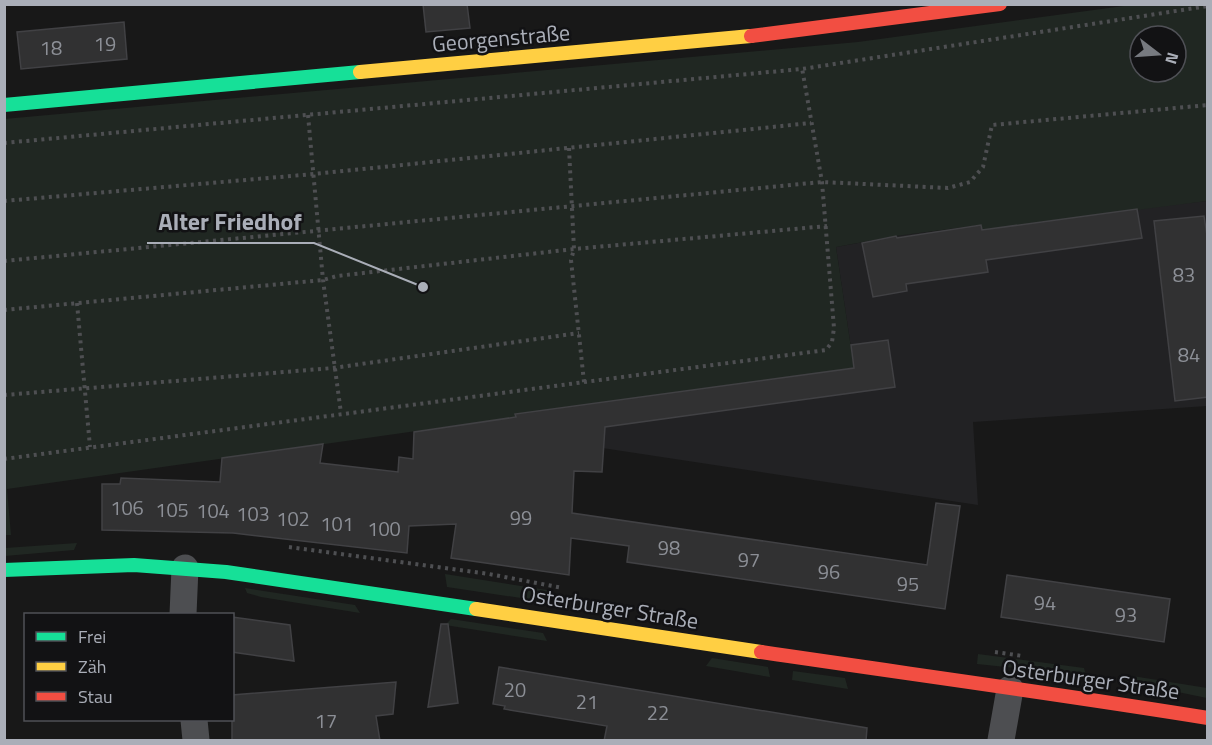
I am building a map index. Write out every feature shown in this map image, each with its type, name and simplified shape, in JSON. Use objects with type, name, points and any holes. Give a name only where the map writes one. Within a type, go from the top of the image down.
[{"type":"street","name":"Georgenstraße","points":[[4,105],[796,32],[1000,4]]},
{"type":"street","name":"Osterburger Straße","points":[[4,570],[102,565],[185,568],[311,583],[1010,689],[1068,695],[1208,718]]},
{"type":"street","points":[[183,613],[185,568]]},
{"type":"street","points":[[1001,741],[1010,689]]},
{"type":"street","points":[[194,721],[196,741]]},
{"type":"path","points":[[4,459],[826,350],[832,342],[834,328],[827,226],[822,182],[796,32]]},
{"type":"path","points":[[4,261],[822,182],[948,188],[970,182],[983,167],[992,125],[1208,105]]},
{"type":"path","points":[[308,115],[323,280],[333,368],[341,413]]},
{"type":"path","points":[[4,201],[314,174],[811,123]]},
{"type":"path","points":[[569,148],[574,249],[571,260],[584,382]]},
{"type":"path","points":[[4,310],[323,280],[337,276],[574,249],[827,226]]},
{"type":"path","points":[[76,303],[90,447]]},
{"type":"path","points":[[4,395],[333,368],[579,333]]},
{"type":"shaded area","points":[[1131,5],[1207,5],[1207,201],[982,230],[980,225],[896,236],[836,247],[854,368],[516,414],[516,417],[7,489],[11,535],[5,535],[4,119],[858,42]]},
{"type":"shaded area","points":[[1207,201],[1207,406],[973,422],[978,505],[576,444],[578,405],[854,368],[836,247],[896,236],[981,225]]},
{"type":"shaded area","points":[[77,543],[74,550],[5,556],[5,548]]},
{"type":"shaded area","points":[[445,574],[553,591],[541,601],[447,587]]},
{"type":"shaded area","points":[[245,588],[355,605],[360,613],[261,597],[247,593]]},
{"type":"shaded area","points":[[451,619],[543,633],[547,641],[445,625]]},
{"type":"shaded area","points":[[978,654],[1084,668],[1086,675],[977,664]]},
{"type":"shaded area","points":[[712,658],[768,667],[770,677],[706,666]]},
{"type":"shaded area","points":[[793,671],[845,678],[848,689],[792,680]]},
{"type":"shaded area","points":[[1120,674],[1207,688],[1207,698],[1119,680]]},
{"type":"building","points":[[423,4],[467,4],[470,28],[426,32]]},
{"type":"building","points":[[124,22],[127,59],[21,69],[17,32]]},
{"type":"building","points":[[1137,209],[1142,238],[986,260],[988,272],[906,284],[907,291],[873,297],[862,243],[896,236],[897,238],[981,225],[982,230]]},
{"type":"building","points":[[1204,216],[1208,242],[1208,397],[1175,401],[1154,221]]},
{"type":"building","points":[[888,340],[895,387],[605,427],[602,472],[574,471],[572,513],[927,565],[936,503],[960,506],[945,609],[627,562],[629,546],[571,538],[569,575],[451,558],[456,524],[409,526],[407,553],[233,533],[102,530],[102,484],[120,484],[121,478],[220,482],[222,458],[323,444],[320,463],[398,472],[399,457],[413,459],[414,432],[516,417],[515,414],[854,368],[851,345]]},
{"type":"building","points":[[1007,575],[1170,599],[1164,642],[1001,617]]},
{"type":"building","points":[[234,617],[290,625],[294,661],[234,652]]},
{"type":"building","points":[[441,624],[448,624],[458,703],[428,707]]},
{"type":"building","points":[[499,667],[867,728],[866,741],[604,741],[607,726],[504,709],[505,706],[493,704]]},
{"type":"building","points":[[396,682],[393,714],[376,716],[380,741],[232,741],[234,695]]},
{"type":"traffic: fast","points":[[4,105],[360,72]]},
{"type":"traffic: fast","points":[[4,570],[134,565],[226,572],[476,609]]},
{"type":"traffic: slow","points":[[360,72],[751,36]]},
{"type":"traffic: slow","points":[[476,609],[761,652]]},
{"type":"traffic: jam","points":[[751,36],[1000,4]]},
{"type":"traffic: jam","points":[[761,652],[1208,718]]},
{"type":"place","name":"Alter Friedhof","points":[[423,287]]}]
